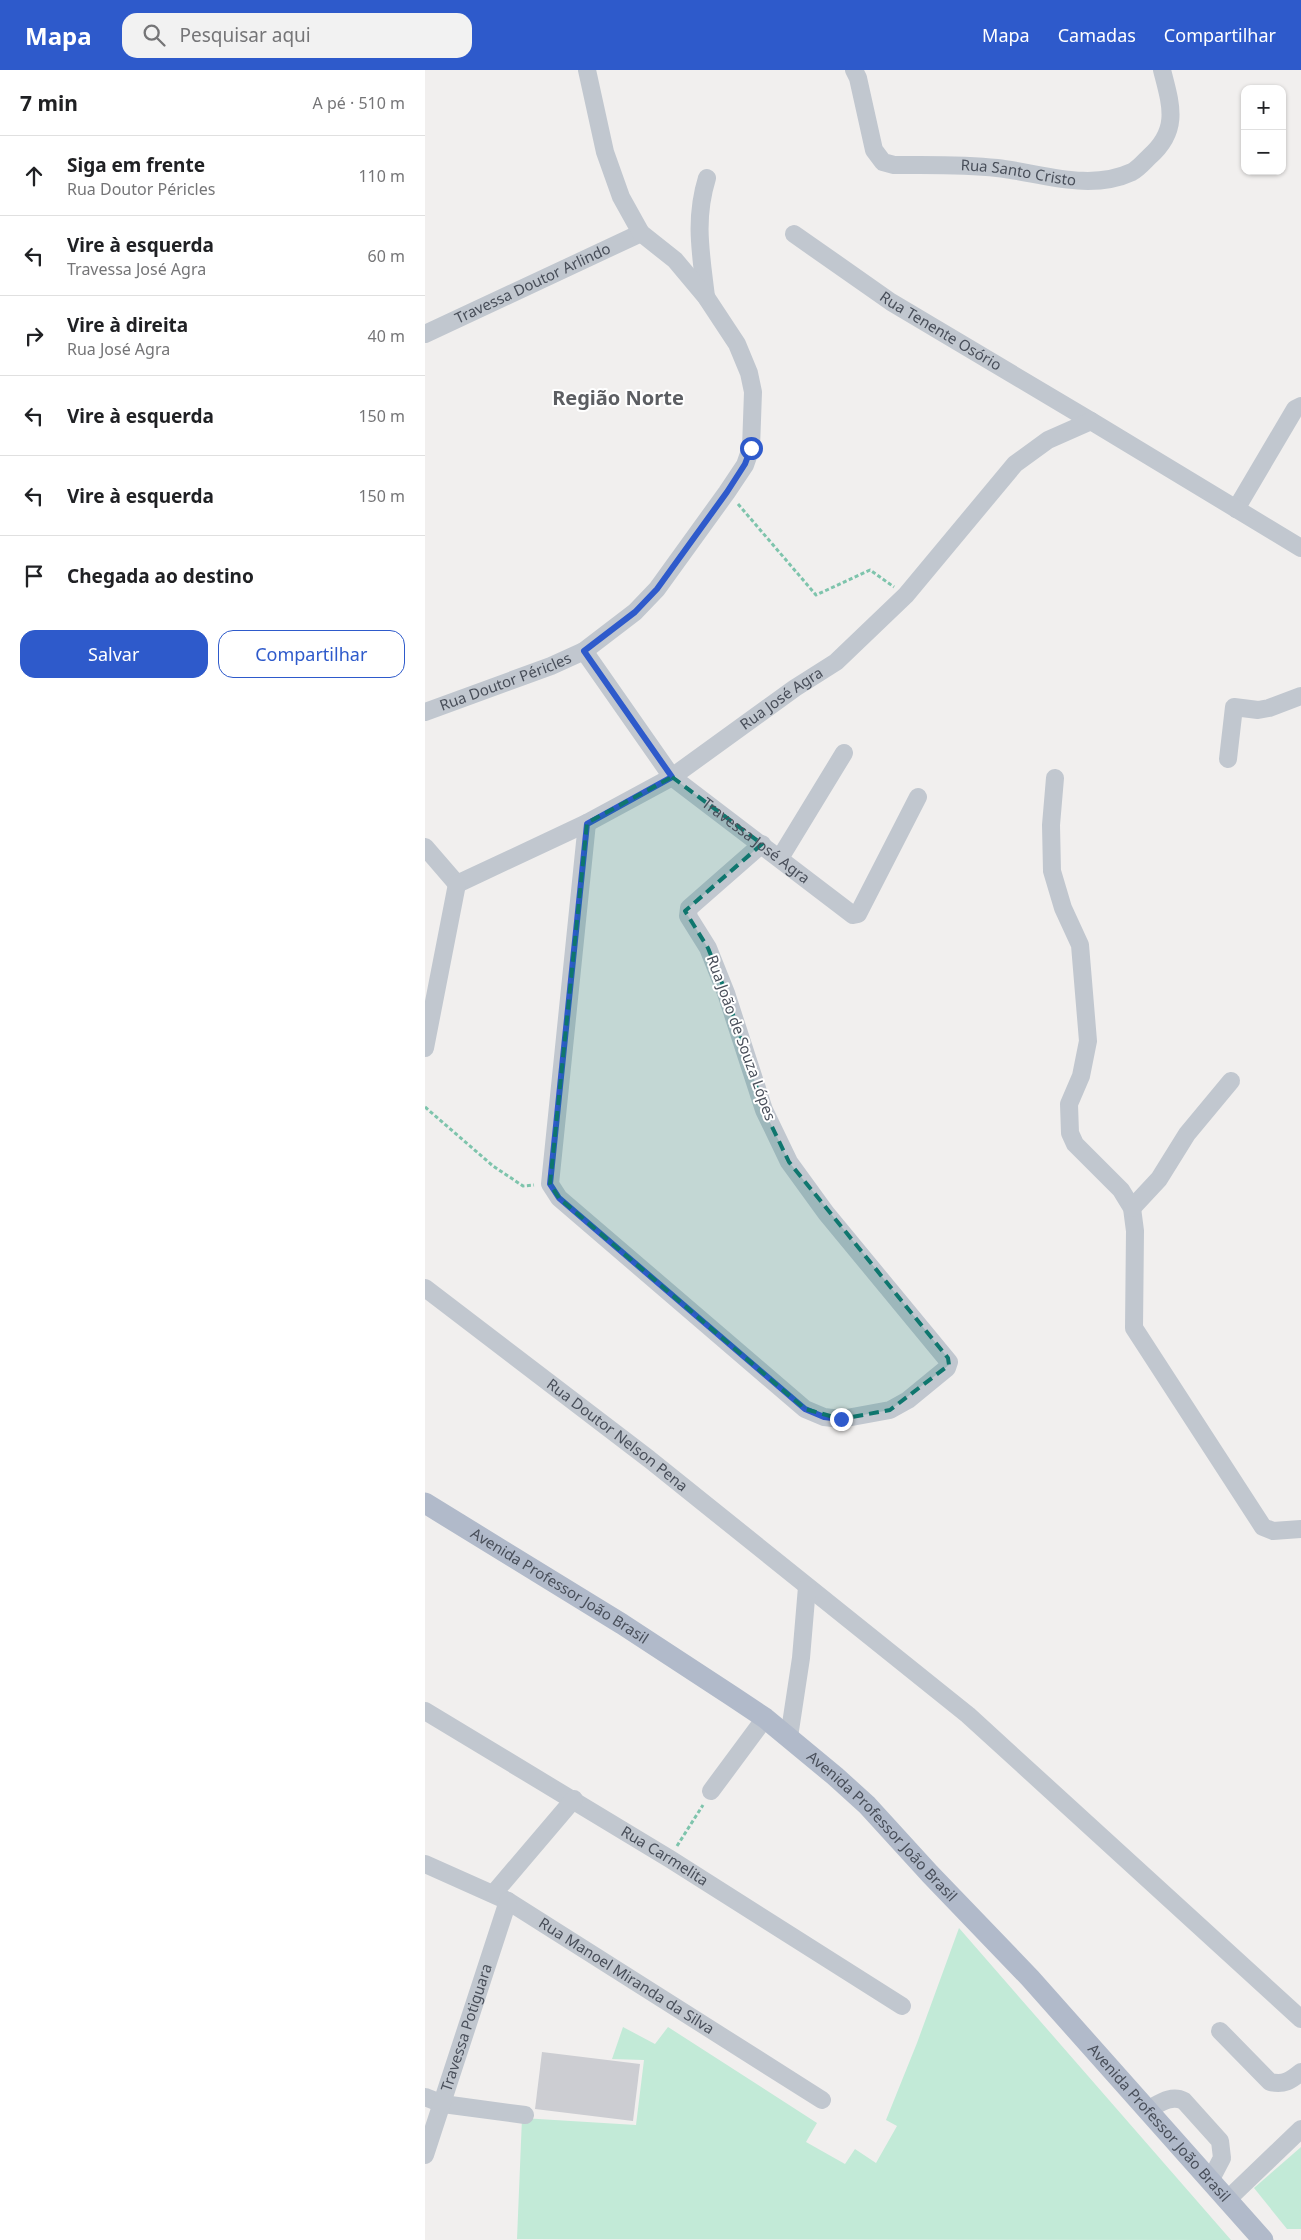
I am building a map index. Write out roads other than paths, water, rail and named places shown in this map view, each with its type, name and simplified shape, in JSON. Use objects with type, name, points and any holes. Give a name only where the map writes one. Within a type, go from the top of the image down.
[{"type":"main road","name":"Avenida Professor João Brasil","points":[[425,1503],[621,1624],[765,1718],[867,1805],[929,1874],[1030,1978],[1263,2240]]},
{"type":"street","name":"Rua Doutor Péricles","points":[[425,712],[551,666],[584,651],[635,612],[657,589],[727,492],[745,464],[751,448],[753,392],[749,373],[737,344],[707,297],[675,260],[641,233],[621,197],[605,152],[587,70]]},
{"type":"street","name":"Rua Santo Cristo","points":[[855,70],[874,150],[883,162],[894,165],[996,168],[1041,177],[1085,181],[1111,178],[1133,171],[1158,150],[1168,132],[1172,107],[1162,70]]},
{"type":"street","points":[[707,178],[700,199],[699,222],[707,297]]},
{"type":"street","name":"Travessa Doutor Arlindo","points":[[425,334],[641,233]]},
{"type":"street","name":"Rua Tenente Osório","points":[[794,234],[891,302],[1301,548]]},
{"type":"street","points":[[1236,509],[1295,409],[1301,406]]},
{"type":"street","name":"Rua José Agra","points":[[457,884],[587,824],[672,777],[795,688],[836,662],[906,595],[1015,464],[1048,440],[1091,421]]},
{"type":"street","name":"Travessa José Agra","points":[[584,651],[672,777],[853,915],[857,915],[878,878],[919,797]]},
{"type":"street","points":[[1228,759],[1234,707],[1258,710],[1269,708],[1301,696]]},
{"type":"street","points":[[780,858],[844,753]]},
{"type":"street","points":[[1055,778],[1051,825],[1052,871],[1063,908],[1080,945],[1088,1041],[1081,1076],[1069,1104],[1070,1133],[1075,1144],[1121,1190],[1132,1208],[1135,1231],[1134,1328],[1263,1527],[1273,1531],[1301,1529]]},
{"type":"street","name":"Rua João de Souza Lópes","points":[[587,824],[550,1184],[559,1198],[805,1409],[824,1417],[841,1419],[890,1410],[907,1400],[947,1368],[949,1362],[826,1213],[789,1162],[765,1110],[727,993],[708,948],[688,916],[689,908],[762,844]]},
{"type":"street","points":[[425,847],[457,884],[425,1048]]},
{"type":"street","points":[[1132,1208],[1159,1179],[1187,1134],[1231,1081]]},
{"type":"street","name":"Rua Doutor Nelson Pena","points":[[425,1288],[649,1459],[968,1715],[1301,2019]]},
{"type":"street","points":[[789,1737],[801,1658],[807,1587]]},
{"type":"street","name":"Rua Carmelita","points":[[425,1711],[574,1799],[902,2006]]},
{"type":"street","points":[[711,1791],[765,1718]]},
{"type":"street","name":"Travessa Potiguara","points":[[425,2155],[443,2104],[501,1897],[574,1799]]},
{"type":"street","name":"Rua Manoel Miranda da Silva","points":[[425,1864],[501,1897],[822,2100]]},
{"type":"street","points":[[1220,2031],[1270,2082],[1280,2084],[1291,2081],[1301,2072]]},
{"type":"street","points":[[425,2097],[443,2104],[525,2114]]},
{"type":"street","points":[[1147,2110],[1171,2098],[1178,2098],[1184,2101],[1220,2141],[1222,2158],[1210,2181]]},
{"type":"street","points":[[1227,2200],[1301,2129]]},
{"type":"district","name":"Região Norte","points":[[618,398]]}]
